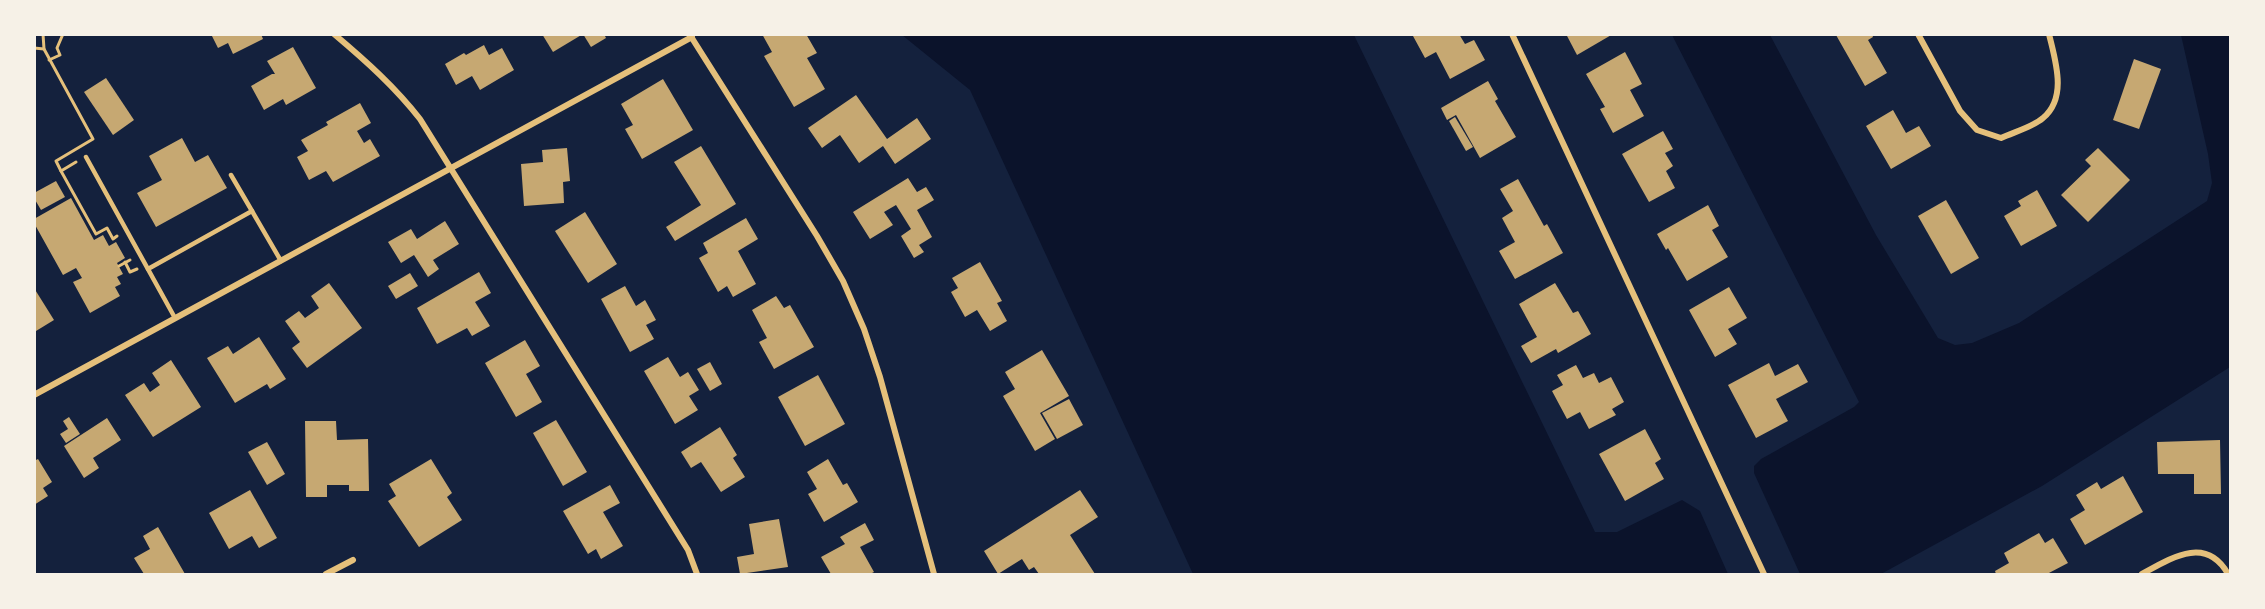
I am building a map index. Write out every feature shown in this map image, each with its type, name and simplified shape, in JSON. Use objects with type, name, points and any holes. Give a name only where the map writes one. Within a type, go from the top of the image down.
[{"type":"street","points":[[334,34],[375,68],[420,119],[688,550],[697,574]]},
{"type":"street","points":[[1512,34],[1764,574]]},
{"type":"street","points":[[1918,34],[1960,111],[1977,130],[2001,138],[2043,118],[2056,102],[2058,77],[2049,34]]},
{"type":"street","points":[[34,395],[691,36],[818,236],[843,281],[864,329],[880,377],[934,574]]},
{"type":"street","points":[[2142,574],[2186,553],[2212,556],[2223,564],[2228,574]]},
{"type":"street","points":[[326,574],[353,560]]},
{"type":"lane","points":[[86,157],[175,318]]},
{"type":"lane","points":[[231,175],[281,261]]},
{"type":"lane","points":[[148,269],[252,211]]},
{"type":"path","points":[[43,34],[44,50],[93,139],[56,161],[96,234],[107,228],[113,239],[127,231]]},
{"type":"path","points":[[50,60],[60,55],[57,48],[63,34]]},
{"type":"path","points":[[34,48],[44,50]]},
{"type":"path","points":[[61,171],[86,157]]},
{"type":"path","points":[[124,262],[130,272]]},
{"type":"water","points":[[902,35],[1354,35],[1595,532],[1617,532],[1682,500],[1700,511],[1728,574],[1193,574],[970,90]]},
{"type":"water","points":[[1672,35],[1770,35],[1876,235],[1938,338],[1955,345],[1972,343],[2019,323],[2207,201],[2212,183],[2208,154],[2181,35],[2230,35],[2230,367],[2042,486],[1881,574],[1800,574],[1754,473],[1754,466],[1761,459],[1854,407],[1859,402]]},
{"type":"building","points":[[211,34],[261,34],[263,39],[233,54],[228,43],[218,48]]},
{"type":"building","points":[[542,34],[583,34],[553,52]]},
{"type":"building","points":[[583,34],[604,34],[606,38],[591,47]]},
{"type":"building","points":[[762,34],[806,34],[817,53],[807,58],[825,89],[794,107],[764,56],[772,52]]},
{"type":"building","points":[[1416,34],[1459,34],[1465,44],[1474,40],[1485,60],[1450,79],[1436,52],[1425,58],[1413,36]]},
{"type":"building","points":[[1566,34],[1613,34],[1577,55]]},
{"type":"building","points":[[1872,34],[1873,37],[1868,40],[1887,73],[1865,86],[1836,35]]},
{"type":"building","points":[[484,45],[489,55],[502,48],[514,70],[480,90],[472,76],[456,85],[445,64]]},
{"type":"building","points":[[293,47],[316,88],[286,105],[283,99],[264,110],[251,86],[275,74],[267,61]]},
{"type":"building","points":[[1625,52],[1642,84],[1630,90],[1644,116],[1613,133],[1600,109],[1605,107],[1586,74]]},
{"type":"building","points":[[2134,59],[2161,69],[2139,129],[2113,120]]},
{"type":"building","points":[[106,78],[134,120],[113,135],[84,92]]},
{"type":"building","points":[[663,79],[693,130],[642,159],[625,129],[633,125],[621,104]]},
{"type":"building","points":[[1488,81],[1498,99],[1495,101],[1516,137],[1480,158],[1456,115],[1447,120],[1441,108]]},
{"type":"building","points":[[856,95],[887,139],[917,118],[931,139],[895,164],[883,146],[859,163],[840,135],[822,148],[808,128]]},
{"type":"building","points":[[360,103],[371,123],[357,131],[364,143],[370,139],[380,156],[333,182],[326,171],[309,180],[297,157],[308,151],[301,140],[328,125],[326,122]]},
{"type":"building","points":[[1893,110],[1906,133],[1919,126],[1931,146],[1891,169],[1866,126]]},
{"type":"building","points":[[1455,117],[1473,147],[1466,151],[1449,121]]},
{"type":"building","points":[[1663,131],[1673,149],[1665,153],[1673,166],[1666,171],[1675,188],[1649,202],[1622,154]]},
{"type":"building","points":[[182,138],[195,162],[208,155],[227,188],[156,227],[137,193],[162,180],[149,156]]},
{"type":"building","points":[[701,146],[736,204],[675,241],[666,227],[701,205],[674,162]]},
{"type":"building","points":[[567,148],[570,181],[563,182],[564,203],[524,206],[521,164],[543,162],[542,150]]},
{"type":"building","points":[[2098,148],[2130,180],[2088,222],[2061,195],[2091,166],[2085,160]]},
{"type":"building","points":[[908,178],[917,192],[926,187],[934,200],[917,210],[932,237],[919,245],[924,252],[914,258],[901,236],[911,229],[896,205],[884,212],[893,225],[870,239],[853,212]]},
{"type":"building","points":[[1518,179],[1544,226],[1547,224],[1563,253],[1515,279],[1499,251],[1515,242],[1502,218],[1513,211],[1500,189]]},
{"type":"building","points":[[56,181],[65,197],[41,210],[34,198],[34,193]]},
{"type":"building","points":[[2037,190],[2057,226],[2021,246],[2004,216],[2021,206],[2018,201]]},
{"type":"building","points":[[71,198],[94,240],[103,235],[109,246],[116,242],[125,258],[117,263],[123,274],[117,277],[121,284],[115,287],[120,296],[90,313],[73,282],[82,278],[76,268],[63,275],[34,223],[34,219]]},
{"type":"building","points":[[1946,200],[1979,258],[1951,274],[1918,216]]},
{"type":"building","points":[[1708,205],[1719,226],[1712,230],[1728,257],[1687,281],[1657,234]]},
{"type":"building","points":[[585,212],[617,264],[588,283],[555,231]]},
{"type":"building","points":[[746,218],[758,239],[738,251],[756,284],[733,297],[727,286],[718,292],[699,258],[708,253],[703,243]]},
{"type":"building","points":[[445,221],[459,244],[433,260],[439,269],[428,277],[414,255],[401,263],[388,242],[411,229],[417,239]]},
{"type":"building","points":[[980,262],[1002,301],[997,303],[1007,321],[990,331],[977,310],[965,317],[951,292],[958,288],[952,278]]},
{"type":"building","points":[[479,272],[491,293],[475,302],[490,326],[472,336],[467,328],[437,344],[417,308]]},
{"type":"building","points":[[410,273],[418,286],[396,299],[388,286]]},
{"type":"building","points":[[329,283],[362,328],[307,368],[292,348],[300,342],[285,321],[299,311],[305,318],[319,308],[311,296]]},
{"type":"building","points":[[1555,283],[1573,313],[1578,311],[1591,334],[1558,353],[1556,349],[1531,363],[1521,346],[1537,337],[1519,304]]},
{"type":"building","points":[[625,286],[636,306],[645,300],[656,320],[646,325],[654,339],[630,352],[601,299]]},
{"type":"building","points":[[1729,287],[1747,318],[1728,329],[1737,344],[1715,357],[1689,310]]},
{"type":"building","points":[[34,288],[54,320],[36,331],[34,328]]},
{"type":"building","points":[[776,296],[784,308],[790,305],[814,347],[774,369],[759,342],[767,338],[752,310]]},
{"type":"building","points":[[259,337],[286,379],[270,389],[267,384],[235,403],[207,358],[228,346],[233,354]]},
{"type":"building","points":[[525,340],[540,366],[526,374],[542,402],[516,417],[485,363]]},
{"type":"building","points":[[1042,350],[1069,396],[1040,413],[1055,439],[1035,451],[1003,396],[1015,389],[1005,372]]},
{"type":"building","points":[[668,357],[680,377],[688,372],[699,390],[689,396],[698,410],[675,424],[644,371]]},
{"type":"building","points":[[171,360],[201,407],[153,437],[125,395],[144,383],[150,392],[160,385],[152,373]]},
{"type":"building","points":[[710,362],[722,384],[710,391],[697,369]]},
{"type":"building","points":[[1769,363],[1775,376],[1798,364],[1808,382],[1776,399],[1788,421],[1756,438],[1728,385]]},
{"type":"building","points":[[1576,365],[1583,378],[1594,373],[1599,383],[1611,377],[1624,402],[1612,409],[1616,415],[1589,429],[1580,412],[1567,419],[1552,391],[1563,385],[1557,375]]},
{"type":"building","points":[[818,375],[845,424],[805,446],[778,397]]},
{"type":"building","points":[[1069,399],[1083,425],[1057,439],[1042,413]]},
{"type":"building","points":[[69,417],[80,434],[66,443],[60,434],[68,429],[63,421]]},
{"type":"building","points":[[107,418],[121,440],[93,458],[99,468],[84,478],[64,446]]},
{"type":"building","points":[[556,420],[587,472],[563,486],[533,433]]},
{"type":"building","points":[[305,421],[336,421],[337,440],[368,439],[369,491],[349,491],[349,485],[327,485],[327,497],[306,497]]},
{"type":"building","points":[[720,427],[737,455],[733,458],[745,477],[721,492],[701,462],[691,468],[681,452]]},
{"type":"building","points":[[1645,429],[1661,459],[1655,463],[1664,479],[1625,501],[1599,454]]},
{"type":"building","points":[[2220,440],[2221,494],[2194,494],[2194,474],[2158,474],[2157,442]]},
{"type":"building","points":[[267,442],[285,474],[267,485],[248,452]]},
{"type":"building","points":[[38,459],[52,482],[43,488],[48,496],[34,505],[34,461]]},
{"type":"building","points":[[431,459],[452,493],[447,497],[462,520],[419,547],[388,501],[396,496],[389,484]]},
{"type":"building","points":[[828,459],[843,485],[847,483],[858,502],[824,522],[808,494],[817,489],[807,472]]},
{"type":"building","points":[[2123,476],[2143,512],[2085,545],[2070,519],[2085,510],[2076,495],[2097,482],[2101,489]]},
{"type":"building","points":[[610,485],[620,503],[603,512],[623,546],[601,559],[596,549],[588,554],[563,511]]},
{"type":"building","points":[[250,490],[277,538],[259,548],[252,536],[229,549],[209,513]]},
{"type":"building","points":[[1080,490],[1098,517],[1070,535],[1095,574],[1039,574],[1034,567],[1029,570],[1022,559],[998,574],[984,551]]},
{"type":"building","points":[[779,519],[788,567],[740,574],[737,557],[754,554],[749,524]]},
{"type":"building","points":[[865,523],[874,540],[860,547],[874,572],[870,574],[831,574],[821,557],[845,544],[840,537]]},
{"type":"building","points":[[158,527],[185,574],[144,574],[134,558],[150,549],[143,536]]},
{"type":"building","points":[[2039,533],[2045,543],[2053,538],[2068,563],[2047,574],[1996,574],[1995,571],[2009,563],[2004,553]]}]
